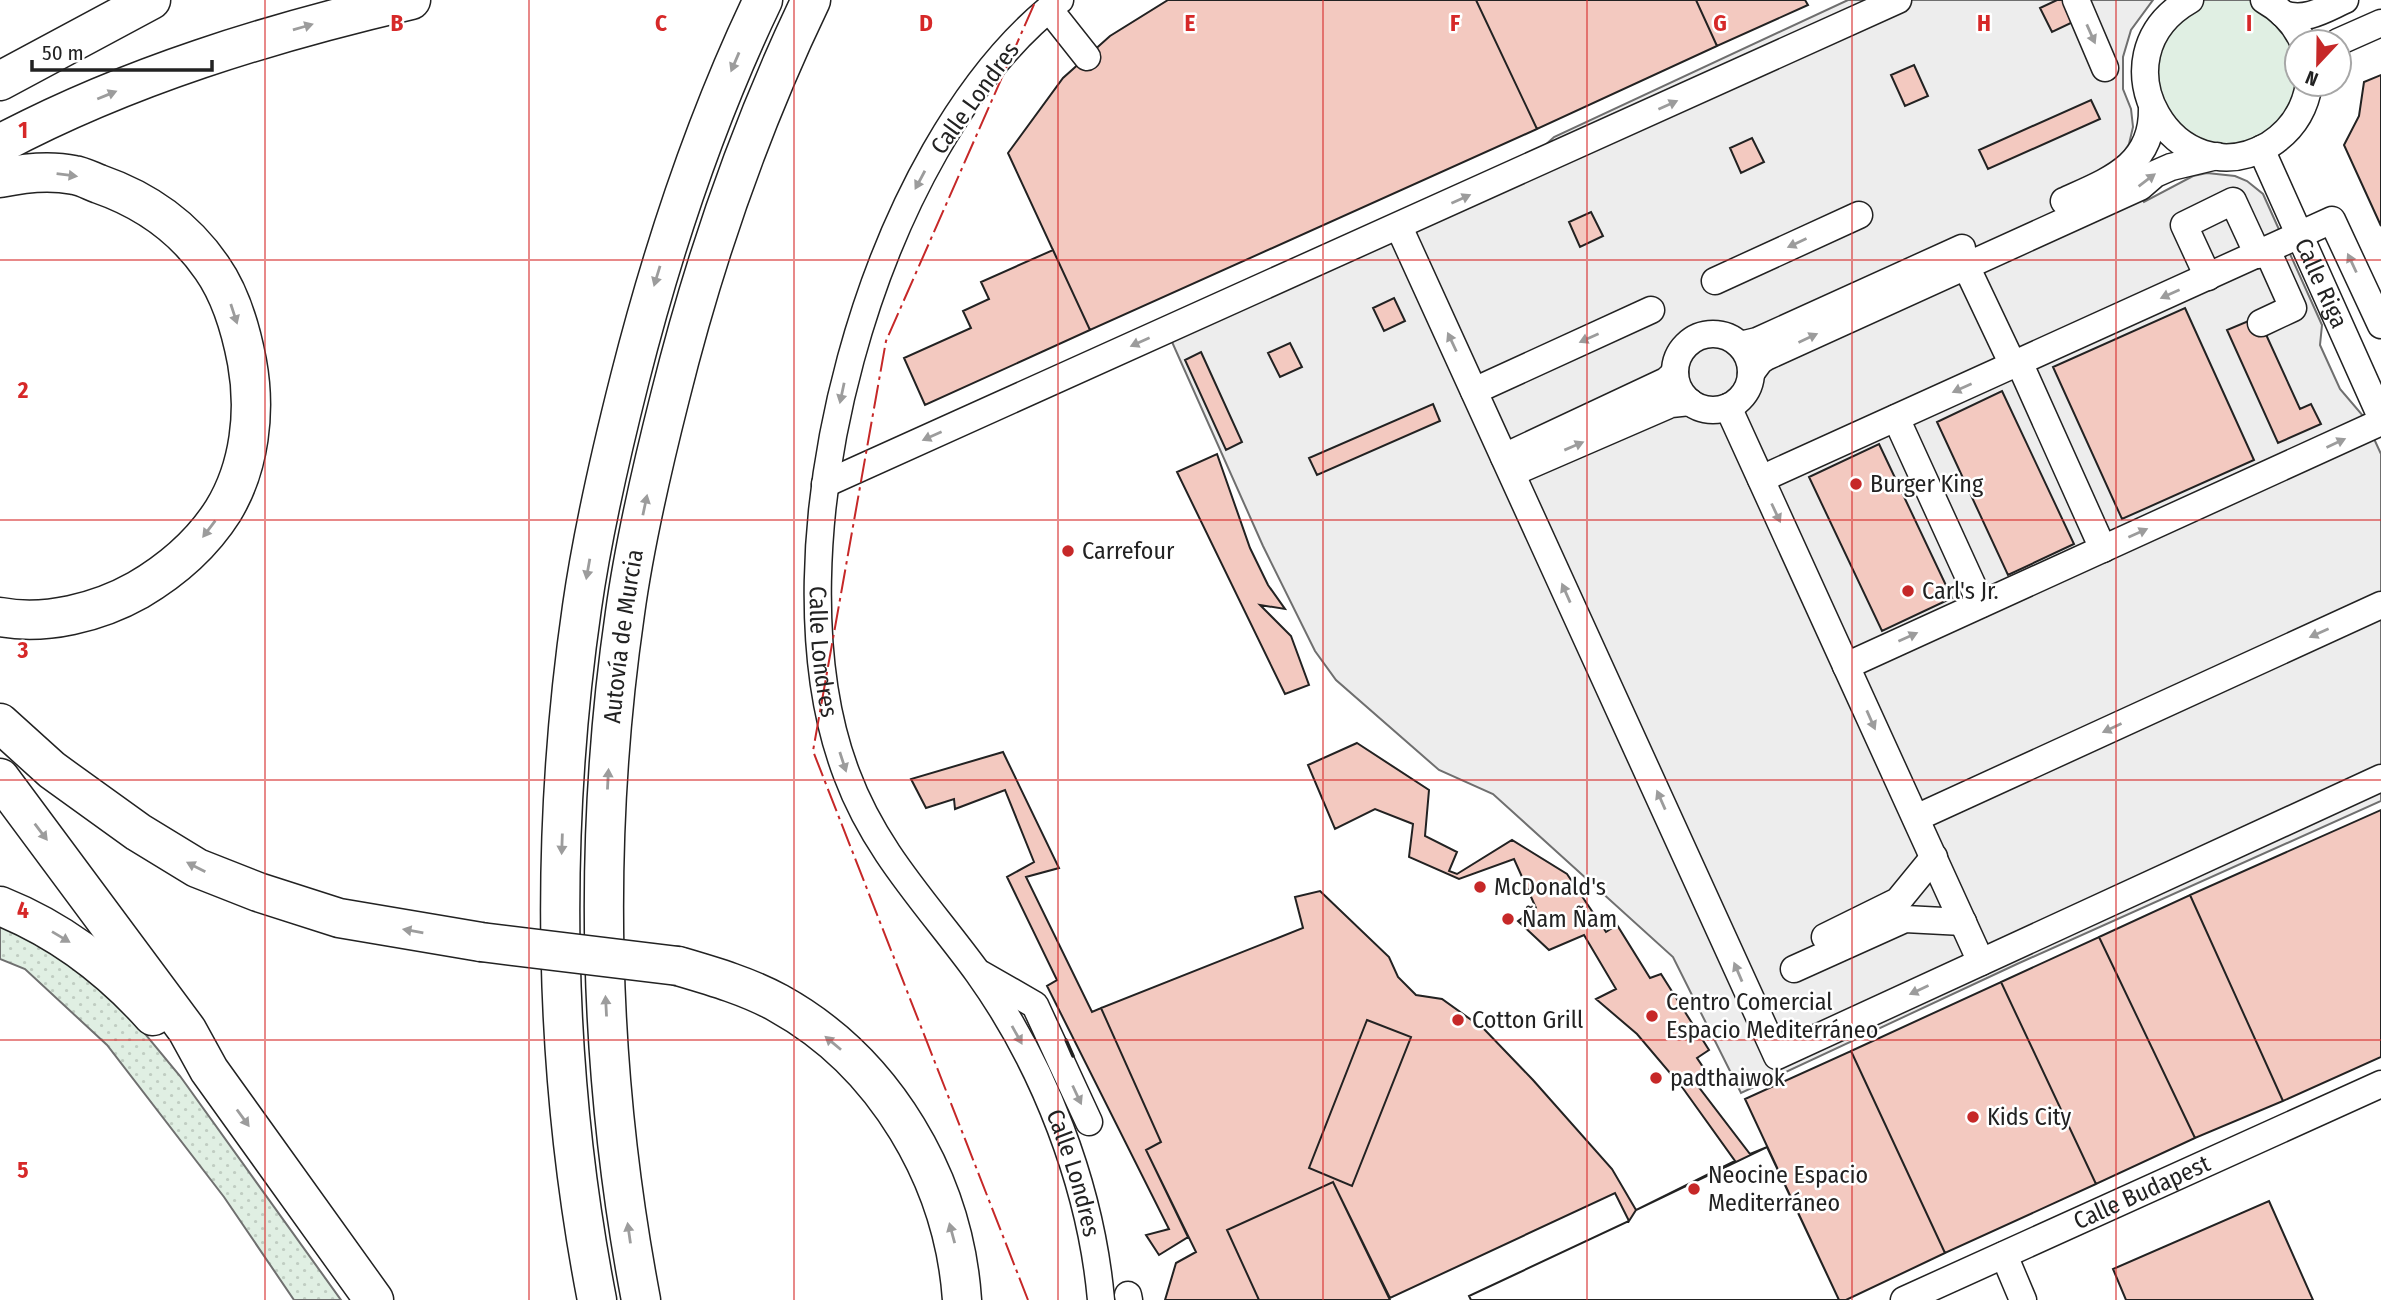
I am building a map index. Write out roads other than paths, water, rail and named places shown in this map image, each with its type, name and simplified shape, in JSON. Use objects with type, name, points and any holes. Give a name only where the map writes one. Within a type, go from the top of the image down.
[{"type":"highway","points":[[0,81],[151,0]]},
{"type":"highway","points":[[0,144],[96,99],[237,47],[411,0]]},
{"type":"highway","name":"Autovía de Murcia","points":[[597,1300],[590,1266],[574,1139],[561,969],[562,837],[574,662],[582,603],[605,485],[647,310],[703,139],[763,0]]},
{"type":"highway","name":"Autovía de Murcia","points":[[641,1300],[617,1134],[604,968],[605,851],[611,724],[617,667],[635,552],[689,322],[744,154],[786,52],[811,0]]},
{"type":"highway","points":[[0,178],[26,173],[74,174],[120,191],[160,214],[186,236],[213,268],[230,302],[243,342],[251,382],[251,426],[242,468],[223,510],[199,543],[164,575],[128,596],[88,611],[47,619],[0,617]]},
{"type":"highway","points":[[0,723],[52,771],[138,832],[197,868],[258,892],[339,918],[481,942],[678,966],[744,988],[778,1003],[839,1047],[869,1077],[918,1145],[933,1176],[954,1242],[962,1300]]},
{"type":"highway","points":[[0,778],[187,1030],[209,1070],[374,1300]]},
{"type":"highway","points":[[0,906],[31,919],[82,950],[129,990],[169,1034],[209,1070]]},
{"type":"street","points":[[825,484],[1898,0]]},
{"type":"street","points":[[2076,0],[2105,68]]},
{"type":"street","points":[[2190,0],[2168,15],[2159,27],[2146,54],[2145,83],[2152,109],[2163,126],[2188,146],[2217,156]]},
{"type":"street","points":[[2274,7],[2302,17],[2346,0]]},
{"type":"street","points":[[1054,4],[1087,57]]},
{"type":"street","name":"Calle Londres","points":[[1054,4],[1023,32],[989,71],[937,147],[909,199],[872,289],[843,390],[825,484],[819,562],[819,646],[823,687],[833,732],[847,776],[867,820],[890,860],[977,971],[1006,1015],[1031,1060],[1054,1113],[1093,1239],[1101,1300]]},
{"type":"street","points":[[2274,7],[2295,28]]},
{"type":"street","points":[[2353,35],[2381,23]]},
{"type":"street","points":[[1508,465],[1671,404],[1690,402],[1708,409],[1728,407],[1744,393],[1751,373],[1760,360],[2140,187],[2162,170],[2217,156],[2233,156],[2261,149],[2284,134],[2293,124],[2306,98]]},
{"type":"street","points":[[1740,345],[1757,341],[2113,178],[2126,169],[2144,146],[2150,134],[2152,109]]},
{"type":"street","name":"Calle Riga","points":[[2261,149],[2381,417]]},
{"type":"street","points":[[2208,277],[2184,225],[2234,201],[2293,308],[2261,323]]},
{"type":"street","points":[[1715,281],[1859,215]]},
{"type":"street","points":[[1761,479],[2332,220],[2381,325]]},
{"type":"street","points":[[1399,227],[1777,1056],[2381,778]]},
{"type":"street","points":[[1966,266],[2104,549]]},
{"type":"street","points":[[1474,391],[1651,310]]},
{"type":"street","points":[[1690,402],[1680,390],[1675,373],[1681,350],[1696,337],[1719,334],[1730,338],[1740,345],[1750,362],[1751,373]]},
{"type":"street","points":[[1508,465],[1666,381],[1675,373]]},
{"type":"street","points":[[1728,407],[1981,962]]},
{"type":"street","points":[[1896,418],[1981,604]]},
{"type":"street","points":[[1846,666],[2381,422]]},
{"type":"street","points":[[1916,818],[2381,605]]},
{"type":"street","points":[[1934,857],[1898,901],[1791,962],[1905,919],[1963,922]]},
{"type":"street","points":[[977,971],[1035,1005],[1089,1122]]},
{"type":"street","name":"Calle Budapest","points":[[1904,1300],[2381,1084]]},
{"type":"street","points":[[2004,1255],[2023,1300]]},
{"type":"place","name":"Burger King","points":[[1856,484]]},
{"type":"place","name":"Carrefour","points":[[1068,551]]},
{"type":"place","name":"Carl's Jr.","points":[[1908,591]]},
{"type":"place","name":"McDonald's","points":[[1480,887]]},
{"type":"place","name":"Ñam Ñam","points":[[1508,919]]},
{"type":"place","name":"Centro Comercial Espacio Mediterráneo","points":[[1652,1016]]},
{"type":"place","name":"Cotton Grill","points":[[1458,1020]]},
{"type":"place","name":"padthaiwok","points":[[1656,1078]]},
{"type":"place","name":"Kids City","points":[[1973,1117]]},
{"type":"place","name":"Neocine Espacio Mediterráneo","points":[[1694,1189]]}]
